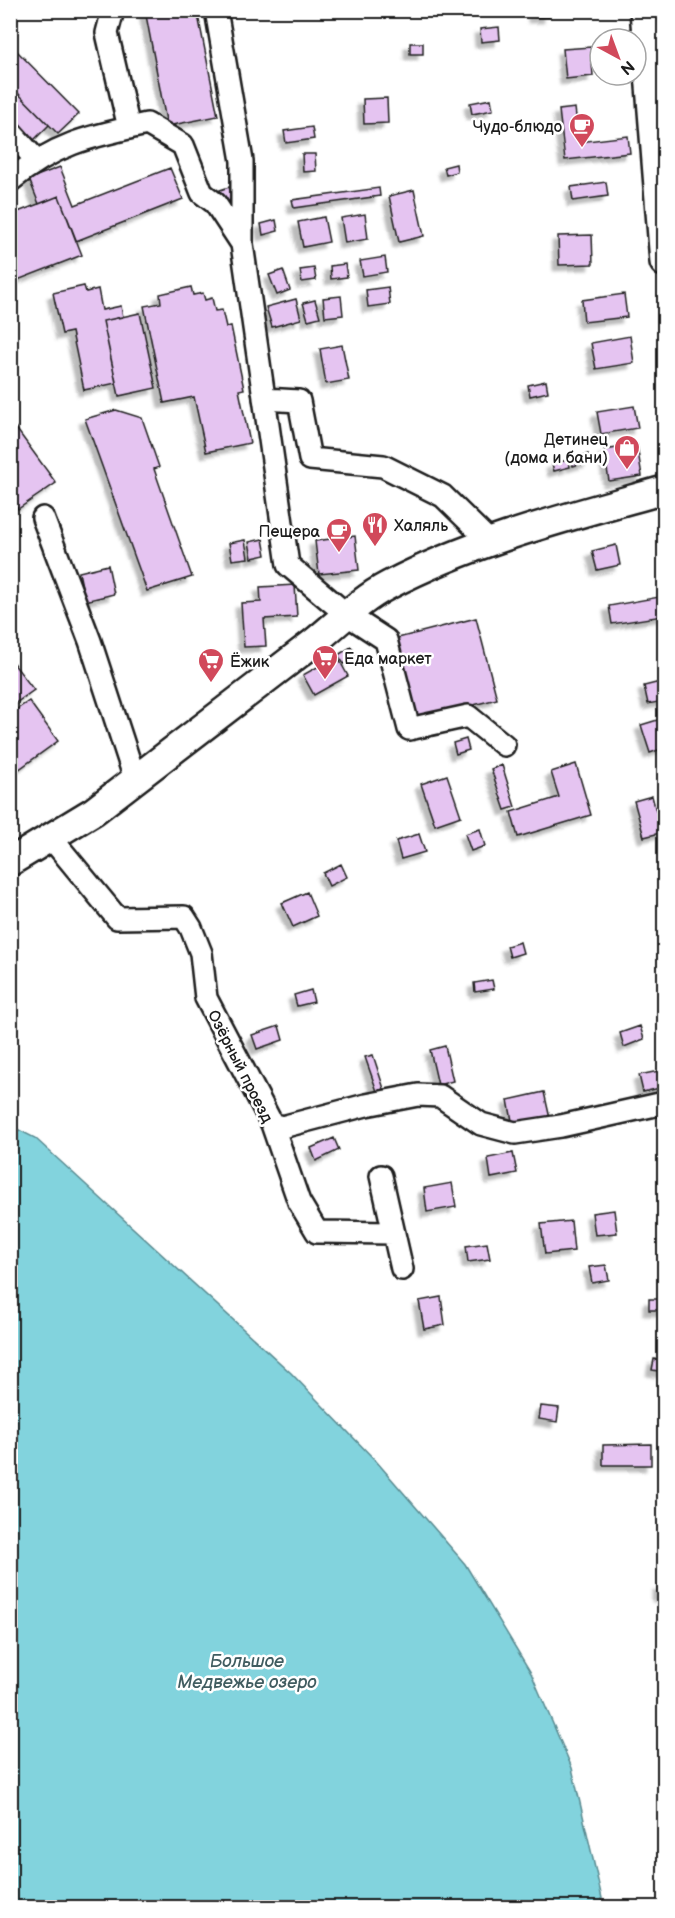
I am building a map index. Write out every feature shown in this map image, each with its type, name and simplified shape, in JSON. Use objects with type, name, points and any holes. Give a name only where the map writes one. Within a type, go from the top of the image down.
[{"type":"main road","points":[[644,10],[664,262]]},
{"type":"main road","points":[[10,862],[52,839],[135,779],[334,626],[346,614],[387,586],[437,562],[542,525],[664,490]]},
{"type":"street","points":[[113,10],[107,33],[129,128]]},
{"type":"street","points":[[216,10],[242,161],[242,244],[288,565],[346,614],[386,640],[409,729],[468,716],[504,745]]},
{"type":"street","points":[[10,181],[37,161],[82,138],[147,124],[183,145],[202,193],[215,203],[242,244]]},
{"type":"street","points":[[10,131],[37,161]]},
{"type":"street","points":[[264,399],[299,401],[310,459],[383,466],[443,496],[491,543]]},
{"type":"street","points":[[43,518],[90,641],[135,779]]},
{"type":"street","name":"Озёрный проезд","points":[[52,839],[117,918],[183,917],[191,928],[201,953],[206,998],[272,1124],[299,1202],[317,1232],[394,1233]]},
{"type":"street","points":[[272,1124],[282,1127],[366,1105],[418,1095],[440,1096],[481,1124],[515,1133],[561,1126],[664,1102]]},
{"type":"street","points":[[381,1176],[402,1269]]},
{"type":"water","name":"Большое Медвежье озеро","points":[[11,1126],[35,1138],[291,1373],[376,1461],[465,1564],[531,1673],[572,1768],[604,1907],[11,1907]]},
{"type":"building","points":[[145,10],[197,10],[218,116],[167,126]]},
{"type":"building","points":[[534,10],[549,10],[549,17],[534,17]]},
{"type":"building","points":[[499,27],[500,40],[481,42],[480,29]]},
{"type":"building","points":[[410,43],[423,43],[423,54],[410,54]]},
{"type":"building","points":[[10,44],[79,114],[58,134],[10,85]]},
{"type":"building","points":[[588,47],[588,77],[566,79],[563,49]]},
{"type":"building","points":[[10,85],[49,125],[32,142],[10,120]]},
{"type":"building","points":[[387,98],[388,123],[364,124],[363,99]]},
{"type":"building","points":[[491,99],[493,110],[472,114],[470,103]]},
{"type":"building","points":[[575,108],[579,142],[628,136],[630,153],[565,160],[559,110]]},
{"type":"building","points":[[312,127],[314,139],[286,143],[284,131]]},
{"type":"building","points":[[302,154],[315,154],[316,171],[303,172]]},
{"type":"building","points":[[456,164],[457,172],[446,175],[444,167]]},
{"type":"building","points":[[60,167],[75,205],[170,168],[183,199],[76,241],[59,196],[39,204],[29,179]]},
{"type":"building","points":[[606,182],[608,196],[573,201],[571,187]]},
{"type":"building","points":[[229,187],[234,204],[226,207],[220,190]]},
{"type":"building","points":[[379,188],[380,196],[294,208],[292,200]]},
{"type":"building","points":[[414,190],[424,236],[399,242],[389,196]]},
{"type":"building","points":[[59,196],[82,255],[10,283],[10,215]]},
{"type":"building","points":[[365,214],[368,239],[345,243],[341,218]]},
{"type":"building","points":[[324,217],[329,242],[303,247],[298,222]]},
{"type":"building","points":[[276,220],[278,231],[263,235],[261,224]]},
{"type":"building","points":[[592,235],[593,264],[559,265],[558,236]]},
{"type":"building","points":[[385,257],[387,272],[363,276],[360,261]]},
{"type":"building","points":[[345,264],[347,277],[331,279],[330,266]]},
{"type":"building","points":[[314,268],[316,280],[302,282],[300,270]]},
{"type":"building","points":[[283,270],[290,290],[277,295],[269,275]]},
{"type":"building","points":[[84,286],[86,292],[98,289],[102,310],[121,306],[123,317],[103,321],[116,383],[84,390],[72,332],[62,334],[53,293]]},
{"type":"building","points":[[191,287],[193,295],[203,293],[205,300],[212,298],[215,311],[222,310],[226,327],[231,326],[244,389],[239,390],[250,443],[206,452],[194,397],[164,403],[144,306],[161,303],[160,294]]},
{"type":"building","points":[[388,287],[390,304],[368,307],[366,290]]},
{"type":"building","points":[[624,294],[627,317],[584,322],[582,300]]},
{"type":"building","points":[[341,296],[343,315],[325,317],[323,298]]},
{"type":"building","points":[[296,299],[301,319],[272,327],[266,307]]},
{"type":"building","points":[[315,300],[320,317],[308,320],[303,303]]},
{"type":"building","points":[[140,313],[156,388],[119,396],[103,321]]},
{"type":"building","points":[[630,336],[634,363],[596,369],[591,343]]},
{"type":"building","points":[[342,345],[349,380],[326,384],[320,349]]},
{"type":"building","points":[[546,381],[548,392],[530,396],[528,385]]},
{"type":"building","points":[[634,406],[638,428],[601,434],[597,412]]},
{"type":"building","points":[[116,410],[142,418],[159,467],[154,469],[192,577],[147,591],[85,419]]},
{"type":"building","points":[[10,420],[56,483],[18,509],[10,498]]},
{"type":"building","points":[[637,445],[642,476],[609,481],[604,450]]},
{"type":"building","points":[[588,454],[590,461],[573,466],[571,459]]},
{"type":"building","points":[[568,460],[570,467],[554,471],[552,464]]},
{"type":"building","points":[[355,536],[359,570],[319,574],[315,541]]},
{"type":"building","points":[[263,539],[266,555],[252,558],[249,542]]},
{"type":"building","points":[[245,540],[248,558],[232,560],[229,543]]},
{"type":"building","points":[[616,545],[620,565],[597,570],[592,551]]},
{"type":"building","points":[[108,565],[114,594],[85,601],[79,572]]},
{"type":"building","points":[[295,585],[297,617],[264,619],[266,646],[244,647],[241,603],[261,602],[260,587]]},
{"type":"building","points":[[659,597],[663,616],[612,624],[609,606]]},
{"type":"building","points":[[476,618],[497,699],[411,721],[390,640]]},
{"type":"building","points":[[351,647],[357,655],[344,664],[338,655]]},
{"type":"building","points":[[337,656],[348,676],[314,695],[303,675]]},
{"type":"building","points":[[10,659],[34,690],[10,707]]},
{"type":"building","points":[[664,681],[664,701],[648,704],[644,686]]},
{"type":"building","points":[[29,701],[58,741],[11,775],[10,714]]},
{"type":"building","points":[[664,718],[664,748],[650,753],[641,725]]},
{"type":"building","points":[[466,739],[469,750],[456,754],[453,743]]},
{"type":"building","points":[[576,764],[591,815],[518,837],[511,812],[559,797],[551,772]]},
{"type":"building","points":[[502,765],[515,807],[505,810],[491,769]]},
{"type":"building","points":[[447,775],[461,816],[435,825],[421,784]]},
{"type":"building","points":[[652,796],[656,811],[664,809],[664,832],[644,837],[634,801]]},
{"type":"building","points":[[480,829],[485,846],[471,851],[465,834]]},
{"type":"building","points":[[419,834],[425,852],[401,859],[396,841]]},
{"type":"building","points":[[341,864],[347,877],[329,886],[323,873]]},
{"type":"building","points":[[307,892],[317,916],[293,927],[282,903]]},
{"type":"building","points":[[520,942],[523,953],[510,957],[507,946]]},
{"type":"building","points":[[492,980],[494,989],[475,992],[474,983]]},
{"type":"building","points":[[311,990],[314,1002],[297,1006],[294,995]]},
{"type":"building","points":[[279,1026],[283,1040],[257,1049],[252,1035]]},
{"type":"building","points":[[640,1026],[644,1039],[624,1047],[620,1033]]},
{"type":"building","points":[[445,1046],[453,1081],[438,1085],[430,1050]]},
{"type":"building","points":[[373,1055],[386,1095],[379,1097],[365,1057]]},
{"type":"building","points":[[664,1070],[664,1087],[643,1092],[639,1075]]},
{"type":"building","points":[[544,1092],[551,1123],[514,1131],[508,1100]]},
{"type":"building","points":[[334,1138],[339,1150],[316,1161],[311,1148]]},
{"type":"building","points":[[513,1153],[517,1173],[491,1178],[488,1158]]},
{"type":"building","points":[[452,1183],[456,1207],[427,1212],[424,1188]]},
{"type":"building","points":[[614,1210],[617,1233],[595,1235],[592,1213]]},
{"type":"building","points":[[571,1221],[574,1251],[545,1254],[541,1224]]},
{"type":"building","points":[[487,1243],[490,1259],[468,1262],[466,1246]]},
{"type":"building","points":[[606,1265],[609,1280],[592,1283],[589,1267]]},
{"type":"building","points":[[441,1297],[445,1325],[424,1329],[419,1301]]},
{"type":"building","points":[[649,1299],[664,1299],[664,1310],[649,1310]]},
{"type":"building","points":[[654,1359],[664,1360],[664,1372],[652,1370]]},
{"type":"building","points":[[541,1406],[559,1408],[557,1422],[539,1419]]},
{"type":"building","points":[[651,1444],[651,1465],[603,1465],[603,1445]]},
{"type":"building","points":[[664,1585],[664,1596],[658,1596],[658,1586]]},
{"type":"place","name":"Чудо-блюдо","points":[[582,149]]},
{"type":"place","name":"Детинец (дома и бани)","points":[[627,471]]},
{"type":"place","name":"Халяль","points":[[375,548]]},
{"type":"place","name":"Пещера","points":[[339,554]]},
{"type":"place","name":"Еда маркет","points":[[325,681]]},
{"type":"place","name":"Ёжик","points":[[211,684]]}]
